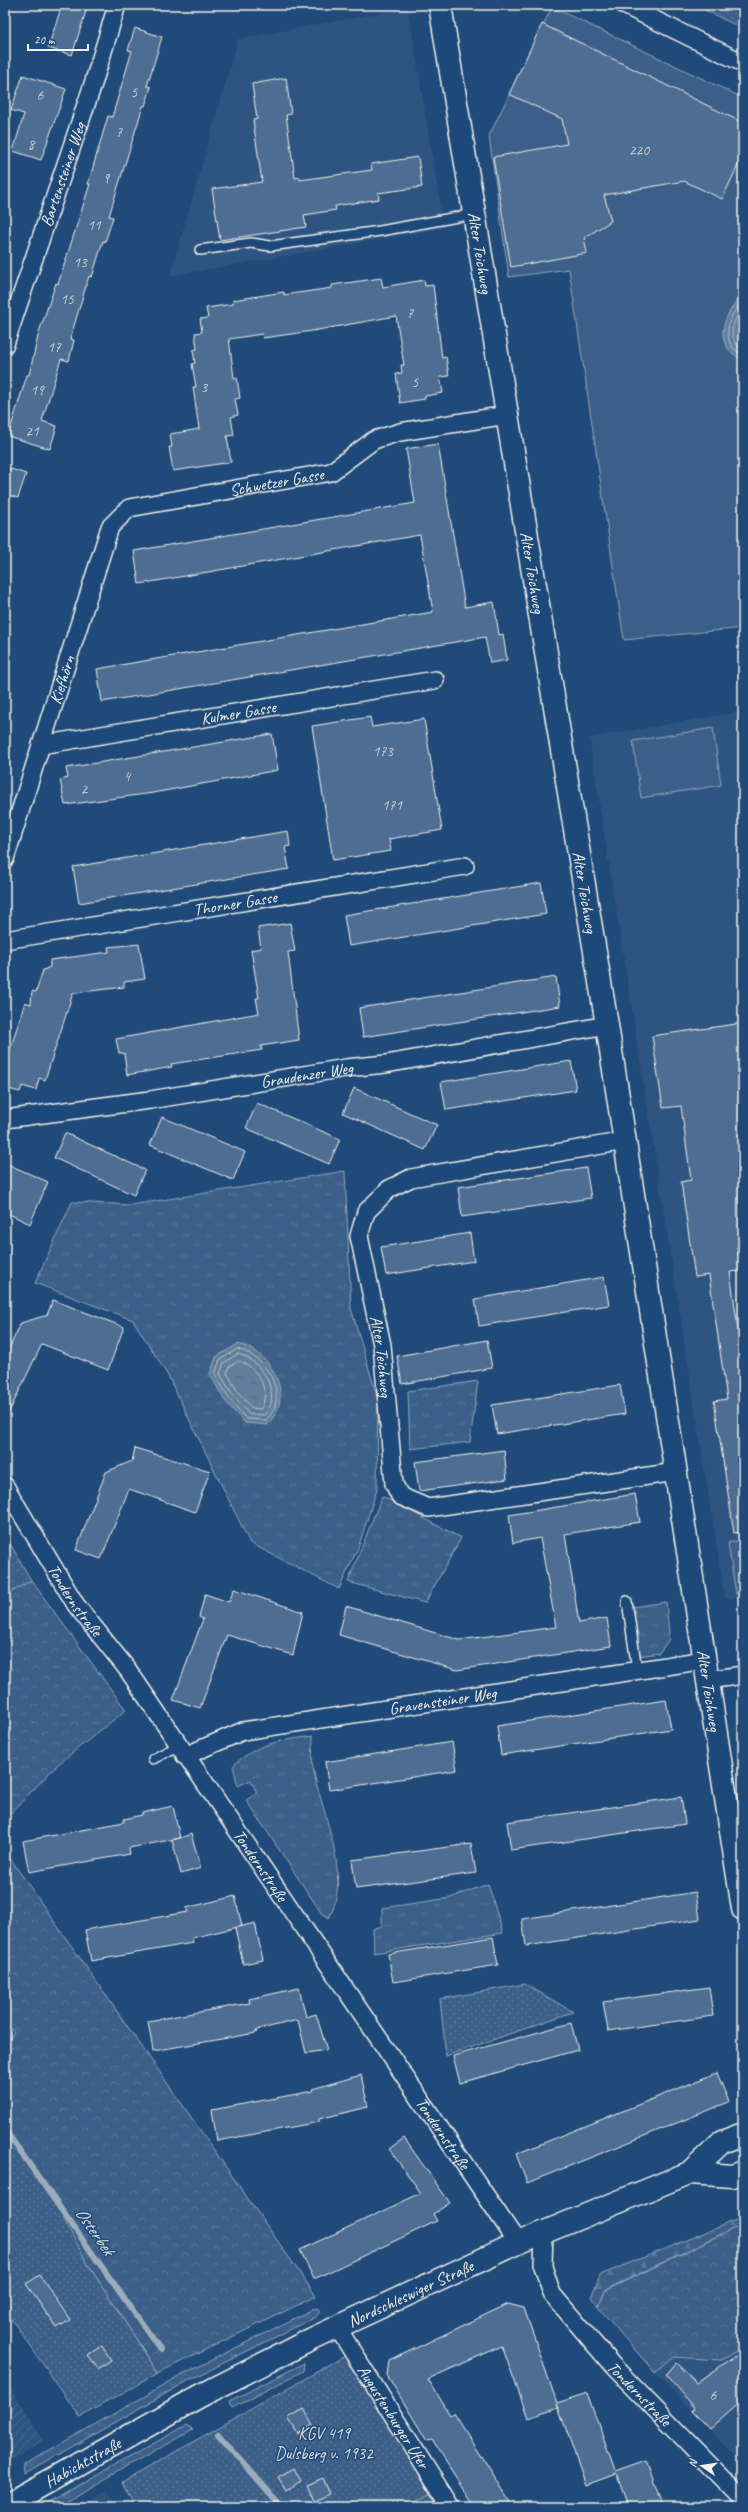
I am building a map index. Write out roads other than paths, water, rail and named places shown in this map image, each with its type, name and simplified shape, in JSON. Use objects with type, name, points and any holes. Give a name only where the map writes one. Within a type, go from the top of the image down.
[{"type":"street","name":"Bartensteiner Weg","points":[[5,344],[9,320],[94,81],[116,5]]},
{"type":"street","name":"Alter Teichweg","points":[[440,5],[607,1025],[742,1900]]},
{"type":"street","points":[[624,5],[743,63]]},
{"type":"street","name":"Schwetzer Gasse","points":[[130,508],[331,472],[374,440],[380,438],[400,432],[507,415]]},
{"type":"street","name":"Kiefhörn","points":[[5,859],[110,527],[130,508]]},
{"type":"street","name":"Kulmer Gasse","points":[[41,745],[435,680]]},
{"type":"street","name":"Thorner Gasse","points":[[5,940],[465,866]]},
{"type":"street","name":"Graudenzer Weg","points":[[5,1119],[150,1100],[346,1068],[386,1064],[607,1025]]},
{"type":"street","name":"Alter Teichweg","points":[[625,1141],[411,1178],[389,1189],[366,1212],[359,1236],[382,1345],[394,1484],[400,1496],[428,1508],[676,1472]]},
{"type":"street","name":"Tondernstraße","points":[[5,1486],[76,1605],[128,1670],[181,1751],[326,1964],[389,2050],[518,2243]]},
{"type":"street","name":"Gravensteiner Weg","points":[[181,1751],[243,1731],[636,1670],[706,1670],[743,1674]]},
{"type":"street","name":"Nordschleswiger Straße","points":[[139,2430],[337,2327],[518,2243],[689,2173],[722,2142],[743,2134]]},
{"type":"street","name":"Nordschleswiger Straße","points":[[689,2173],[733,2176],[743,2172]]},
{"type":"street","name":"Tondernstraße","points":[[544,2232],[544,2266],[552,2294],[613,2366],[743,2499]]},
{"type":"street","name":"Augustenburger Ufer","points":[[337,2327],[451,2507]]},
{"type":"street","name":"Habichtstraße","points":[[5,2506],[139,2430]]},
{"type":"lane","points":[[200,250],[251,243],[270,246],[380,231],[474,214]]},
{"type":"lane","points":[[627,1601],[636,1670]]},
{"type":"lane","points":[[153,1759],[181,1751]]},
{"type":"water","points":[[743,294],[743,360],[733,353],[726,345],[723,337],[726,320],[730,311]]},
{"type":"water","points":[[238,1344],[258,1353],[266,1361],[277,1378],[280,1397],[278,1407],[274,1416],[267,1425],[245,1423],[225,1401],[210,1374],[216,1357]]},
{"type":"waterway","name":"Osterbek","points":[[5,2130],[160,2349]]},
{"type":"waterway","name":"Osterbek","points":[[218,2434],[282,2507]]},
{"type":"park label","name":"KGV 419 Dulsberg v. 1932","points":[[324,2443]]}]
